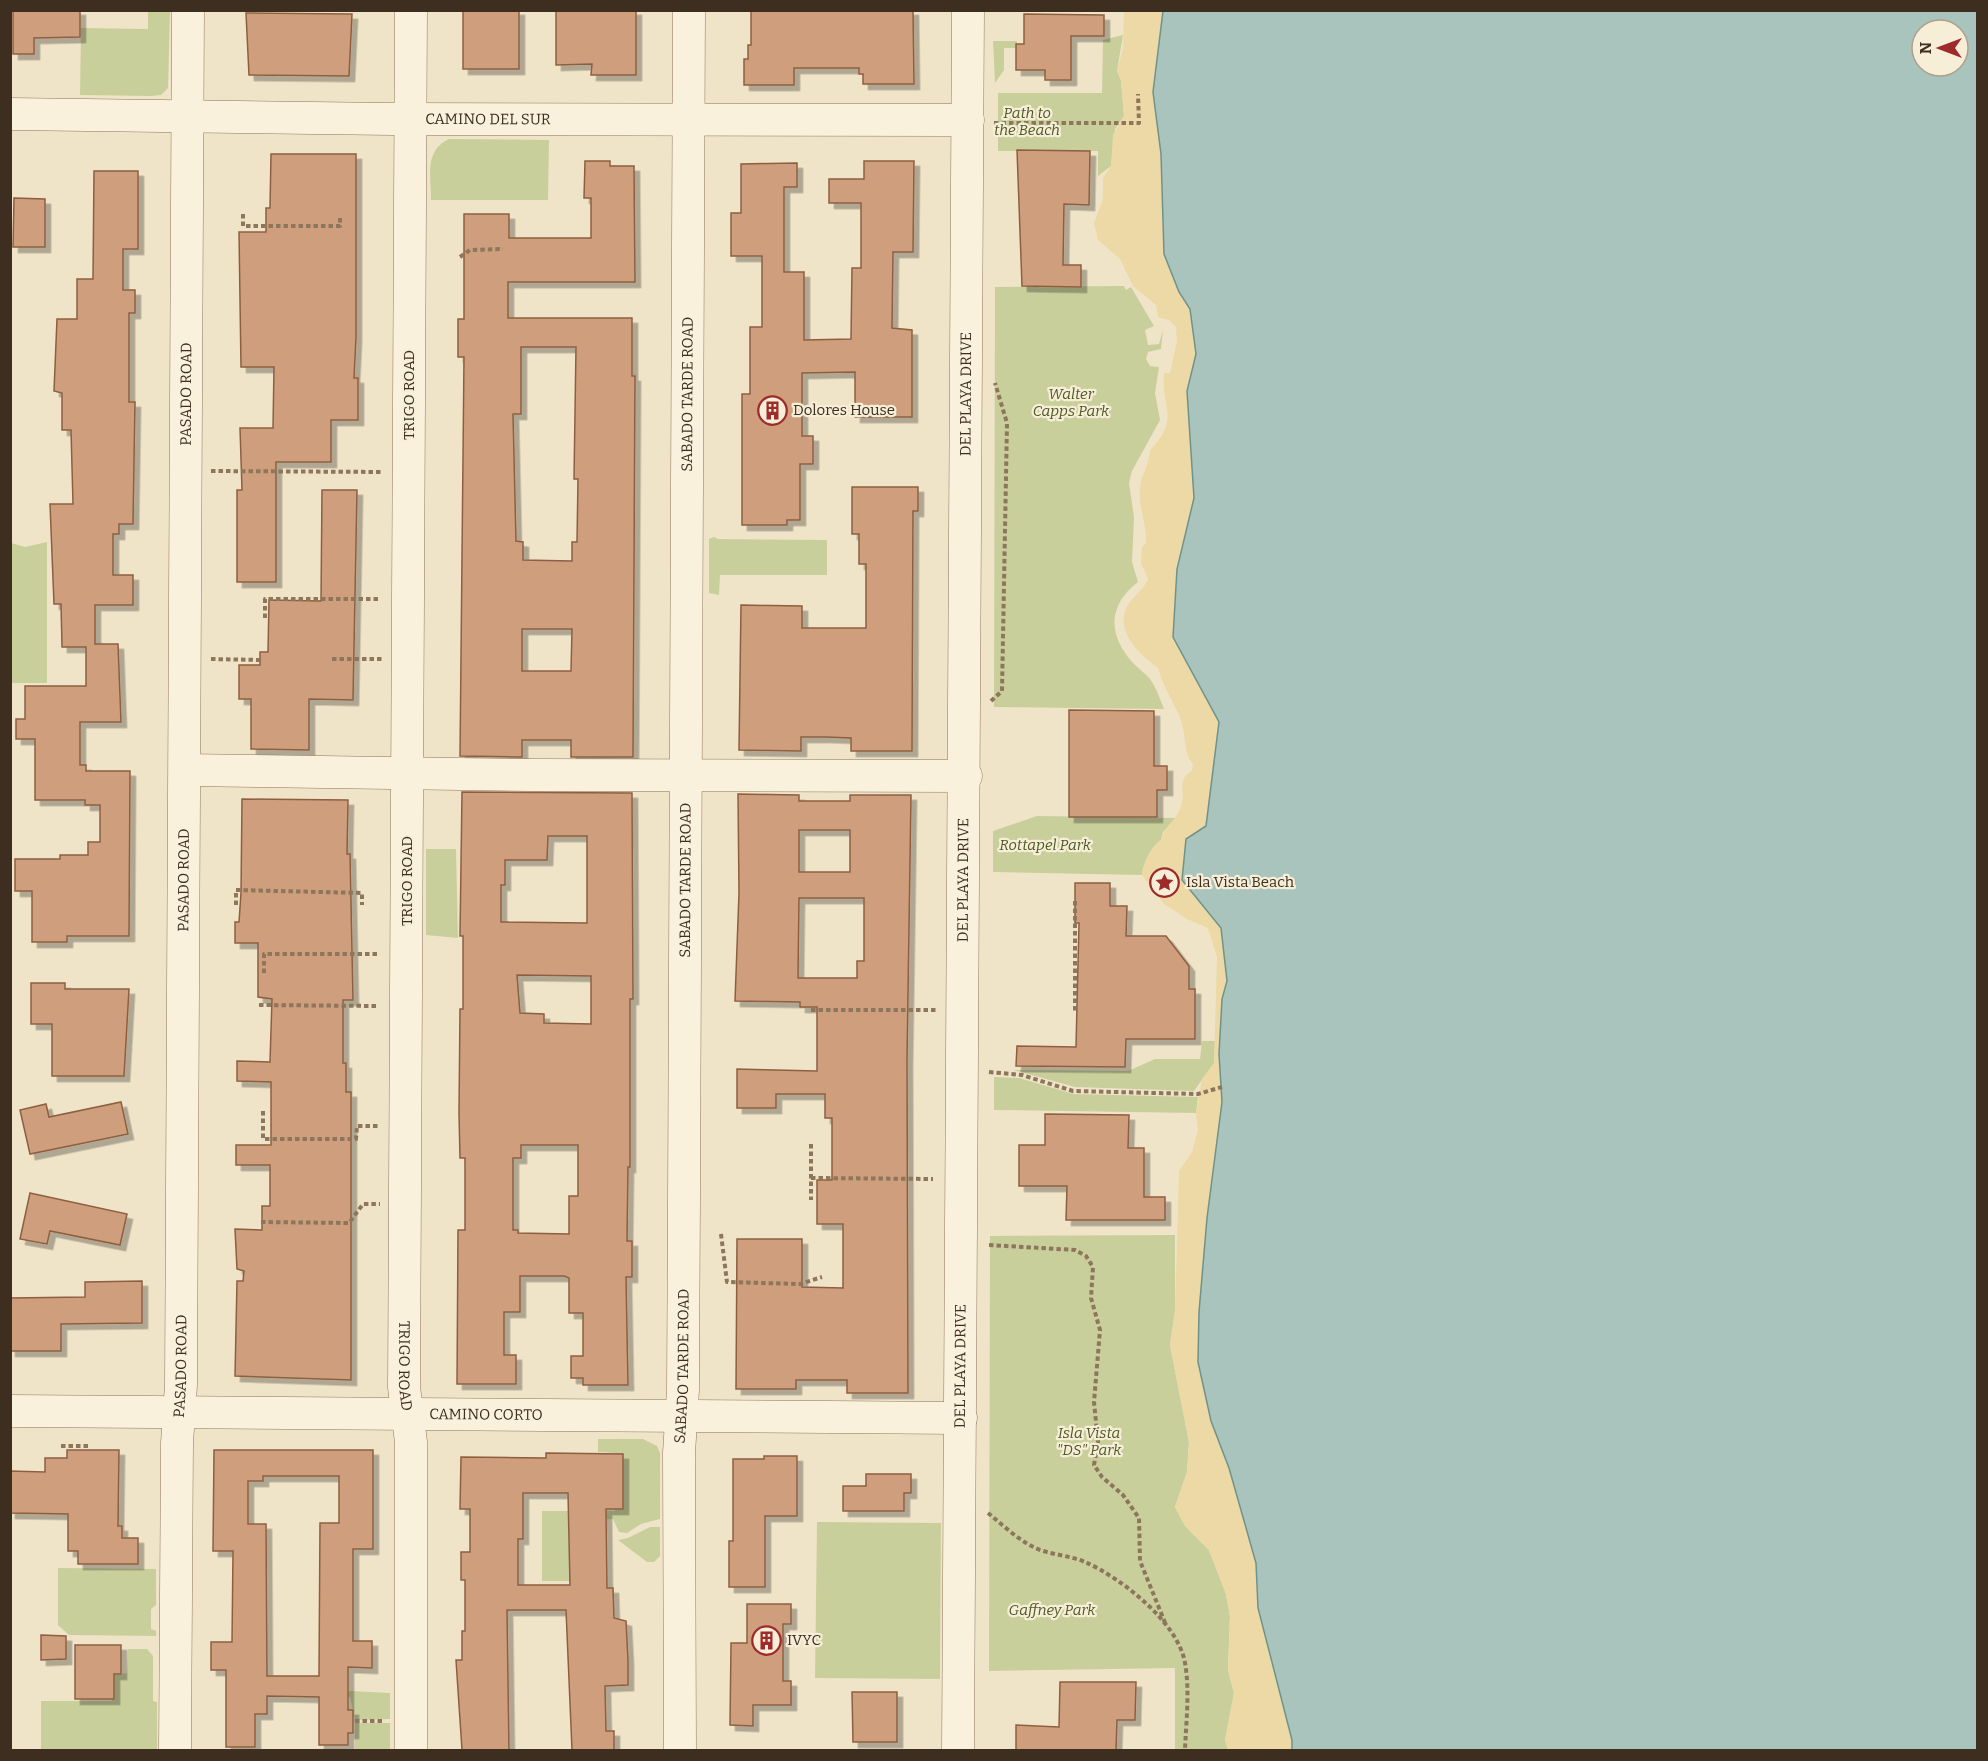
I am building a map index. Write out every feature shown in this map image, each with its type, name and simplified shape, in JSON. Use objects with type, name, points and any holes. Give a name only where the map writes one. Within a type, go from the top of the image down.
[{"type":"street","name":"PASADO ROAD","points":[[175,1750],[186,658],[188,10]]},
{"type":"street","name":"TRIGO ROAD","points":[[411,10],[404,1387],[411,1442],[411,1750]]},
{"type":"street","name":"SABADO TARDE ROAD","points":[[680,1750],[689,10]]},
{"type":"street","name":"DEL PLAYA DRIVE","points":[[958,1750],[966,776],[980,121],[968,10]]},
{"type":"street","name":"CAMINO DEL SUR","points":[[10,114],[410,119],[980,121]]},
{"type":"street","points":[[185,771],[966,776]]},
{"type":"street","name":"CAMINO CORTO","points":[[10,1411],[961,1418]]},
{"type":"path","points":[[980,121],[1139,123],[1138,94]]},
{"type":"path","points":[[243,214],[243,226],[340,226],[340,215]]},
{"type":"path","points":[[460,257],[470,250],[503,249]]},
{"type":"path","points":[[988,703],[1002,692],[1007,423],[997,387],[989,375]]},
{"type":"path","points":[[186,471],[390,472]]},
{"type":"path","points":[[265,618],[265,599],[386,599]]},
{"type":"path","points":[[186,658],[260,660]]},
{"type":"path","points":[[332,659],[386,658]]},
{"type":"path","points":[[236,905],[236,890],[362,893],[362,905]]},
{"type":"path","points":[[1075,901],[1075,1012]]},
{"type":"path","points":[[264,973],[264,954],[406,954]]},
{"type":"path","points":[[259,1005],[385,1006]]},
{"type":"path","points":[[811,1010],[936,1010]]},
{"type":"path","points":[[986,1071],[1022,1076],[1073,1090],[1198,1094],[1221,1087]]},
{"type":"path","points":[[263,1111],[263,1139],[356,1139],[357,1126],[383,1126]]},
{"type":"path","points":[[811,1144],[811,1200]]},
{"type":"path","points":[[811,1178],[940,1179]]},
{"type":"path","points":[[261,1222],[349,1223],[363,1204],[382,1204]]},
{"type":"path","points":[[721,1234],[727,1282],[800,1284],[822,1277]]},
{"type":"path","points":[[988,1245],[1022,1245],[1075,1250],[1086,1256],[1092,1268],[1091,1298],[1100,1330],[1101,1345],[1094,1402],[1098,1442],[1094,1465],[1102,1477],[1123,1495],[1139,1518],[1140,1561],[1166,1625],[1185,1663],[1185,1750]]},
{"type":"path","points":[[61,1446],[91,1446]]},
{"type":"path","points":[[987,1513],[1014,1535],[1039,1549],[1082,1561],[1099,1569],[1125,1586],[1166,1625]]},
{"type":"path","points":[[355,1721],[390,1721]]},
{"type":"green space","points":[[148,11],[170,11],[168,88],[161,95],[152,96],[80,95],[81,28],[148,29]]},
{"type":"green space","name":"Path to the Beach","points":[[1123,35],[1117,71],[1121,80],[1124,116],[1115,129],[1111,166],[1098,176],[1098,151],[998,151],[998,93],[1102,93],[1103,40]]},
{"type":"green space","points":[[993,41],[1017,41],[1017,48],[1004,48],[1004,70],[995,83]]},
{"type":"green space","points":[[449,139],[549,140],[548,200],[431,200],[432,157],[441,144]]},
{"type":"green space","name":"Walter Capps Park","points":[[1124,286],[1126,290],[1131,287],[1154,326],[1145,330],[1148,345],[1159,344],[1163,330],[1161,349],[1148,352],[1146,359],[1150,366],[1159,367],[1155,393],[1160,420],[1132,471],[1129,483],[1134,517],[1132,562],[1138,582],[1121,601],[1114,621],[1119,642],[1133,663],[1152,682],[1164,709],[994,707],[995,287]]},
{"type":"green space","points":[[714,537],[718,539],[827,540],[827,575],[720,575],[719,595],[709,593],[709,539]]},
{"type":"green space","points":[[47,542],[47,683],[11,683],[11,543],[25,547]]},
{"type":"green space","name":"Rottapel Park","points":[[1037,816],[1176,818],[1163,832],[1161,840],[1151,851],[1142,875],[993,872],[993,831]]},
{"type":"green space","points":[[426,849],[456,849],[458,938],[426,935]]},
{"type":"green space","points":[[1202,1041],[1215,1041],[1214,1063],[1194,1091],[1075,1087],[1013,1070],[1128,1071],[1155,1059],[1200,1059]]},
{"type":"green space","points":[[994,1077],[1019,1078],[1074,1094],[1198,1097],[1196,1113],[994,1110]]},
{"type":"green space","name":"Isla Vista \"DS\" Park","points":[[1175,1235],[1175,1311],[1170,1345],[1189,1442],[1187,1472],[1175,1507],[1185,1526],[1209,1550],[1226,1594],[1230,1616],[1228,1670],[1234,1693],[1225,1740],[1228,1750],[1175,1750],[1175,1668],[989,1671],[990,1236]]},
{"type":"green space","points":[[598,1439],[643,1439],[657,1446],[660,1453],[660,1519],[641,1524],[627,1533],[619,1532],[613,1519],[571,1520],[571,1581],[542,1581],[542,1511],[615,1511],[615,1453],[598,1452]]},
{"type":"green space","points":[[817,1522],[941,1523],[940,1679],[815,1678]]},
{"type":"green space","points":[[650,1527],[660,1527],[660,1556],[654,1562],[647,1562],[618,1540],[628,1538]]},
{"type":"green space","points":[[58,1568],[156,1569],[156,1605],[151,1609],[151,1629],[156,1631],[156,1636],[69,1635],[58,1625]]},
{"type":"green space","points":[[128,1649],[147,1649],[153,1656],[153,1701],[157,1702],[157,1750],[41,1750],[41,1701],[112,1701],[112,1675],[127,1673]]},
{"type":"green space","points":[[332,1690],[390,1693],[390,1719],[355,1720],[350,1697],[332,1696]]},
{"type":"green space","points":[[355,1723],[390,1723],[390,1750],[355,1750]]},
{"type":"sand","name":"Isla Vista Beach","points":[[1124,10],[1163,11],[1153,92],[1179,292],[1190,309],[1196,354],[1187,391],[1194,498],[1177,569],[1173,637],[1219,722],[1206,826],[1182,880],[1221,928],[1227,981],[1222,999],[1219,1054],[1222,1102],[1207,1218],[1199,1312],[1198,1362],[1211,1421],[1229,1468],[1256,1563],[1258,1608],[1293,1740],[1291,1750],[1228,1750],[1225,1740],[1234,1693],[1228,1670],[1230,1616],[1226,1594],[1209,1550],[1185,1526],[1175,1507],[1187,1472],[1189,1442],[1170,1345],[1175,1311],[1179,1171],[1192,1152],[1198,1130],[1196,1113],[1202,1079],[1214,1063],[1217,957],[1208,928],[1187,919],[1164,904],[1142,875],[1148,856],[1179,811],[1184,778],[1192,771],[1193,764],[1186,749],[1183,725],[1158,668],[1136,649],[1130,641],[1124,623],[1124,614],[1128,605],[1148,579],[1141,563],[1142,547],[1146,543],[1146,536],[1140,488],[1150,450],[1165,429],[1168,413],[1164,373],[1170,373],[1177,341],[1176,327],[1169,320],[1158,317],[1156,305],[1133,286],[1120,259],[1098,240],[1094,223],[1103,199],[1103,178],[1111,166],[1113,135],[1124,116],[1121,80],[1117,71],[1123,48]]},
{"type":"water","points":[[1163,11],[1977,11],[1977,1750],[1292,1750],[1292,1740],[1258,1608],[1256,1563],[1229,1468],[1211,1421],[1198,1362],[1199,1312],[1207,1218],[1222,1102],[1219,1054],[1222,999],[1227,981],[1221,928],[1182,880],[1186,839],[1206,826],[1219,722],[1173,637],[1177,569],[1194,498],[1187,391],[1196,354],[1190,309],[1179,292],[1164,254],[1161,154],[1153,92]]},
{"type":"building","points":[[13,10],[80,10],[80,37],[34,38],[34,54],[13,54]]},
{"type":"building","points":[[463,10],[519,10],[519,69],[463,69]]},
{"type":"building","points":[[556,10],[636,10],[636,75],[591,75],[592,64],[556,65]]},
{"type":"building","points":[[751,10],[913,10],[914,84],[863,84],[863,74],[859,74],[859,68],[794,68],[794,85],[744,85],[744,59],[748,59],[748,45],[751,45]]},
{"type":"building","points":[[246,13],[352,14],[349,76],[249,75]]},
{"type":"building","points":[[1024,14],[1104,15],[1104,36],[1071,36],[1071,80],[1045,80],[1045,70],[1016,70],[1016,44],[1024,44]]},
{"type":"building","points":[[1017,150],[1090,151],[1089,205],[1064,204],[1063,265],[1081,265],[1081,287],[1022,286]]},
{"type":"building","points":[[271,154],[356,154],[354,378],[358,378],[358,420],[331,420],[331,462],[276,462],[276,582],[237,582],[237,490],[242,490],[240,428],[273,428],[274,367],[241,367],[239,232],[266,232],[266,208],[270,208]]},
{"type":"building","points":[[585,161],[610,161],[610,166],[634,166],[635,282],[508,282],[508,318],[632,318],[632,376],[635,376],[633,757],[571,757],[571,740],[522,740],[522,757],[460,756],[464,357],[458,357],[458,319],[464,319],[464,214],[509,214],[509,238],[591,238],[591,198],[584,198]],"holes":[[[521,347],[576,347],[574,479],[578,479],[577,542],[572,542],[572,561],[523,560],[523,542],[516,541],[513,414],[521,414]],[[522,629],[572,629],[571,671],[522,671]]]},
{"type":"building","points":[[864,161],[914,161],[913,252],[893,252],[892,328],[912,330],[912,417],[855,417],[855,372],[802,373],[802,436],[813,436],[813,464],[800,464],[800,520],[787,520],[787,525],[742,525],[742,394],[750,394],[750,327],[762,327],[762,256],[731,256],[731,213],[741,213],[741,164],[797,163],[797,187],[784,187],[784,272],[804,272],[804,340],[851,339],[852,268],[861,268],[861,203],[829,203],[829,179],[864,179]]},
{"type":"building","points":[[94,171],[138,171],[138,249],[123,249],[123,290],[135,290],[135,313],[129,313],[129,402],[135,402],[133,524],[119,524],[119,534],[113,534],[113,575],[133,575],[133,605],[95,605],[95,644],[118,644],[121,722],[80,722],[80,765],[86,765],[86,771],[130,771],[129,936],[67,936],[67,942],[32,942],[32,891],[15,891],[15,859],[60,859],[60,855],[88,855],[88,842],[100,842],[100,805],[85,805],[85,800],[35,800],[35,739],[16,739],[16,719],[25,719],[25,686],[86,686],[86,647],[62,647],[61,604],[54,604],[50,504],[73,504],[71,430],[62,430],[62,393],[54,391],[57,319],[77,319],[77,279],[93,279]]},
{"type":"building","points":[[14,198],[45,199],[45,247],[13,247]]},
{"type":"building","points":[[852,487],[918,487],[918,511],[913,511],[912,751],[851,751],[851,738],[826,737],[801,737],[801,751],[739,750],[741,605],[802,606],[802,628],[866,628],[866,564],[859,564],[859,534],[852,534]]},
{"type":"building","points":[[322,490],[357,490],[353,700],[309,699],[309,750],[251,749],[251,699],[239,699],[239,665],[260,665],[260,652],[268,652],[269,600],[321,601]]},
{"type":"building","points":[[1069,710],[1154,711],[1154,766],[1167,766],[1167,790],[1157,790],[1157,817],[1069,817]]},
{"type":"building","points":[[462,792],[632,793],[633,999],[630,999],[630,1167],[628,1167],[627,1241],[632,1241],[632,1277],[626,1277],[628,1385],[583,1385],[583,1378],[571,1378],[571,1356],[583,1356],[583,1313],[569,1313],[569,1278],[564,1276],[520,1276],[520,1312],[504,1312],[504,1355],[516,1355],[516,1384],[457,1384],[458,1230],[465,1230],[465,1158],[460,1158],[459,1113],[460,1009],[463,1009],[463,936],[460,936]],"holes":[[[548,836],[587,836],[587,923],[501,922],[501,885],[505,885],[505,860],[547,860]],[[517,975],[591,976],[591,1024],[544,1023],[544,1014],[520,1013]],[[521,1145],[578,1145],[578,1196],[569,1196],[569,1234],[518,1233],[518,1230],[513,1230],[513,1158],[521,1158]]]},
{"type":"building","points":[[738,794],[799,795],[799,801],[850,801],[850,795],[911,795],[907,1060],[908,1393],[847,1393],[847,1380],[796,1380],[796,1389],[736,1389],[737,1239],[802,1239],[802,1287],[843,1288],[843,1224],[817,1224],[817,1180],[832,1180],[832,1118],[825,1118],[825,1094],[776,1094],[776,1108],[737,1108],[737,1069],[817,1071],[817,1007],[800,1007],[800,1002],[735,1001],[739,893]],"holes":[[[799,830],[850,830],[850,872],[799,872]],[[799,898],[864,898],[864,961],[857,961],[857,978],[798,978]]]},
{"type":"building","points":[[242,799],[348,800],[347,854],[350,854],[353,1000],[343,1000],[343,1063],[346,1063],[346,1092],[351,1092],[351,1380],[235,1376],[237,1281],[243,1281],[244,1271],[237,1269],[235,1229],[262,1230],[262,1206],[270,1206],[270,1165],[236,1165],[236,1145],[271,1145],[271,1082],[237,1081],[237,1061],[270,1062],[272,999],[258,997],[258,943],[235,943],[235,922],[239,922],[241,893]]},
{"type":"building","points":[[1075,883],[1110,883],[1110,906],[1127,906],[1126,936],[1166,936],[1189,966],[1189,989],[1195,989],[1195,1039],[1126,1039],[1125,1067],[1016,1066],[1017,1046],[1076,1047],[1079,923],[1075,923]]},
{"type":"building","points":[[31,983],[65,983],[65,989],[129,989],[124,1076],[52,1076],[52,1024],[31,1024]]},
{"type":"building","points":[[121,1102],[128,1134],[30,1154],[20,1110],[46,1104],[49,1117]]},
{"type":"building","points":[[1045,1114],[1129,1115],[1128,1148],[1144,1148],[1144,1197],[1165,1197],[1165,1220],[1066,1220],[1067,1186],[1019,1186],[1019,1145],[1045,1145]]},
{"type":"building","points":[[30,1193],[127,1214],[120,1245],[50,1231],[47,1244],[20,1239]]},
{"type":"building","points":[[142,1281],[142,1323],[61,1324],[61,1351],[10,1351],[10,1298],[85,1297],[85,1282]]},
{"type":"building","points":[[67,1450],[119,1450],[118,1526],[122,1526],[122,1538],[138,1538],[138,1564],[78,1564],[78,1551],[68,1551],[68,1514],[10,1513],[10,1471],[45,1472],[45,1458],[67,1458]]},
{"type":"building","points":[[214,1450],[373,1450],[373,1549],[353,1549],[353,1641],[372,1641],[372,1668],[348,1667],[348,1710],[353,1710],[353,1733],[348,1733],[348,1745],[319,1745],[319,1697],[267,1696],[267,1714],[255,1714],[255,1747],[226,1747],[226,1670],[211,1670],[211,1642],[232,1642],[233,1551],[213,1551]],"holes":[[[263,1476],[339,1476],[339,1523],[320,1523],[319,1676],[267,1676],[266,1524],[248,1524],[248,1481],[263,1481]]]},
{"type":"building","points":[[546,1453],[623,1454],[623,1509],[606,1509],[607,1588],[613,1588],[614,1618],[626,1621],[628,1660],[628,1685],[605,1686],[606,1731],[614,1731],[614,1750],[572,1750],[566,1610],[507,1610],[509,1750],[462,1750],[456,1660],[462,1660],[462,1631],[465,1631],[465,1580],[461,1580],[461,1552],[470,1552],[470,1509],[460,1509],[461,1457],[546,1458]],"holes":[[[523,1493],[568,1493],[570,1585],[518,1585],[518,1539],[523,1539]]]},
{"type":"building","points":[[764,1456],[797,1456],[797,1516],[765,1516],[765,1587],[729,1587],[729,1541],[733,1541],[733,1459],[764,1459]]},
{"type":"building","points":[[866,1474],[911,1474],[911,1493],[904,1493],[904,1511],[843,1511],[843,1486],[866,1486]]},
{"type":"building","points":[[747,1604],[791,1604],[791,1624],[783,1624],[783,1681],[791,1681],[791,1705],[753,1705],[753,1726],[730,1725],[731,1643],[747,1643]]},
{"type":"building","points":[[41,1635],[66,1636],[66,1659],[41,1660]]},
{"type":"building","points":[[75,1645],[121,1645],[121,1674],[114,1674],[114,1699],[75,1699]]},
{"type":"building","points":[[1060,1682],[1136,1682],[1135,1720],[1117,1720],[1116,1750],[1016,1750],[1016,1725],[1059,1727]]},
{"type":"building","points":[[852,1692],[897,1692],[897,1742],[853,1742]]},
{"type":"place","name":"Dolores House","points":[[772,410]]},
{"type":"place","name":"Isla Vista Beach","points":[[1165,882]]},
{"type":"place","name":"IVYC","points":[[766,1640]]},
{"type":"park label","name":"Gaffney Park","points":[[1052,1610]]}]
